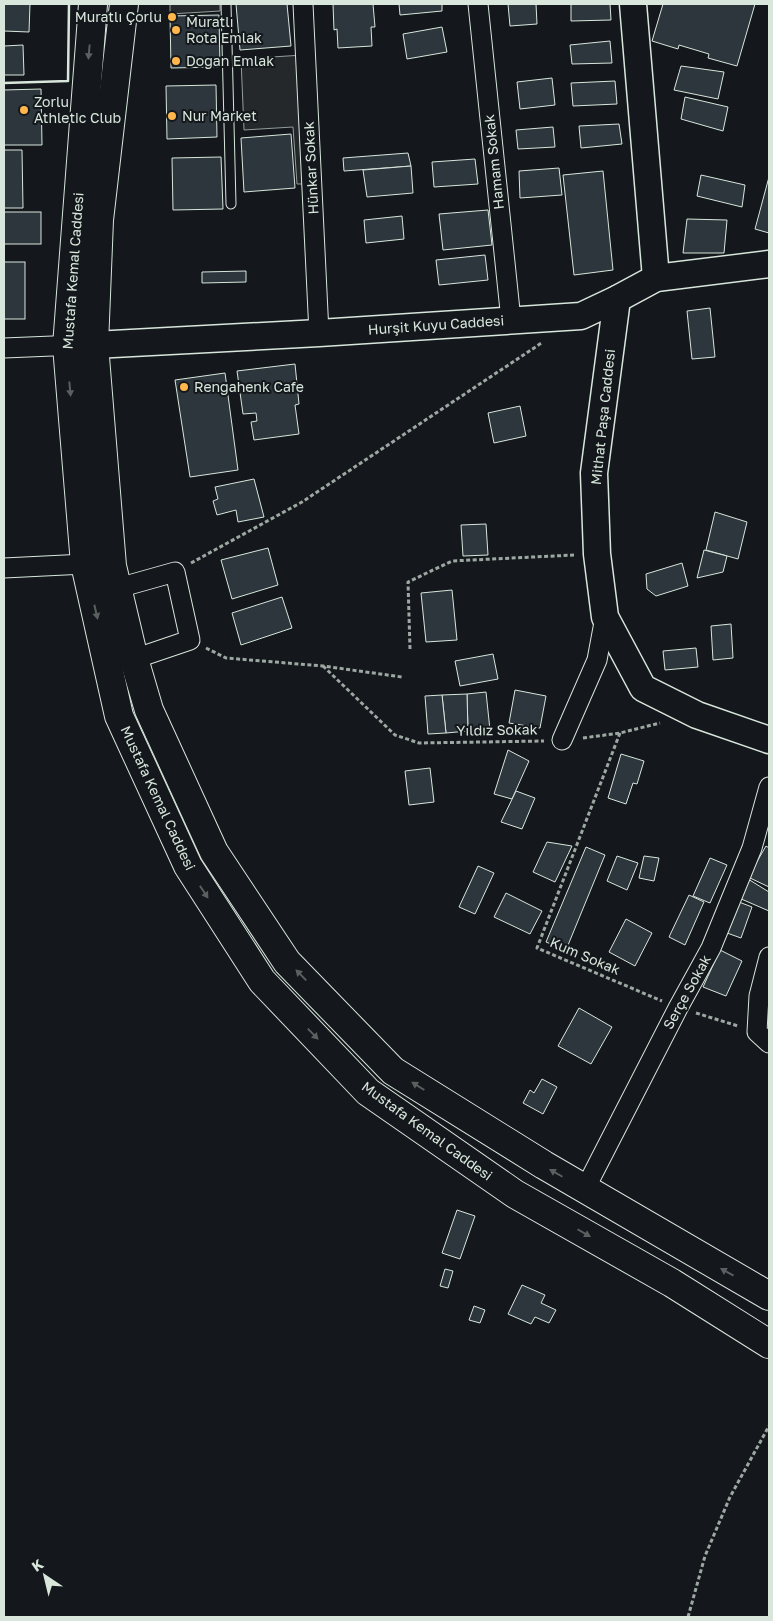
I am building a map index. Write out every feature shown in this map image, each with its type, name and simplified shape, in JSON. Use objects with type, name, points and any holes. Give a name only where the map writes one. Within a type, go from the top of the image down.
[{"type":"main road","name":"Mustafa Kemal Caddesi","points":[[93,4],[67,346],[85,564],[120,716],[188,866],[262,981],[368,1092],[516,1194],[672,1283],[769,1344]]},
{"type":"main road","name":"Mustafa Kemal Caddesi","points":[[124,4],[99,220],[94,345],[112,566],[134,659],[149,710],[214,852],[287,962],[393,1071],[585,1189],[769,1296]]},
{"type":"street","name":"Hünkar Sokak","points":[[303,4],[319,333]]},
{"type":"street","name":"Hamam Sokak","points":[[478,4],[510,320]]},
{"type":"street","points":[[633,4],[656,278]]},
{"type":"street","name":"Hurşit Kuyu Caddesi","points":[[94,345],[581,316],[656,278],[769,264]]},
{"type":"street","name":"Mithat Paşa Caddesi","points":[[617,299],[594,473],[597,554],[605,617],[643,688],[697,715],[769,740]]},
{"type":"street","points":[[4,348],[94,345]]},
{"type":"street","points":[[4,568],[85,564]]},
{"type":"street","points":[[118,588],[175,572],[190,640],[134,659]]},
{"type":"street","points":[[562,740],[598,660],[605,617]]},
{"type":"street","name":"Serçe Sokak","points":[[585,1189],[678,1008],[712,948],[752,848],[769,787]]},
{"type":"street","points":[[763,1037],[759,996],[769,956]]},
{"type":"lane","points":[[226,4],[230,204]]},
{"type":"path","points":[[175,572],[302,502],[548,338]]},
{"type":"path","points":[[410,649],[408,582],[452,561],[597,554]]},
{"type":"path","points":[[190,640],[226,658],[323,666],[402,677]]},
{"type":"path","name":"Yıldız Sokak","points":[[323,666],[395,735],[419,743],[562,740],[620,733],[697,715]]},
{"type":"path","name":"Kum Sokak","points":[[620,733],[537,948],[678,1008],[763,1037]]},
{"type":"path","points":[[688,1617],[705,1556],[730,1497],[769,1426]]},
{"type":"shaded area","points":[[170,4],[220,4],[220,11],[170,14]]},
{"type":"shaded area","points":[[303,55],[311,184],[297,184],[293,127],[244,130],[241,59]]},
{"type":"building","points":[[4,4],[30,4],[29,32],[4,31]]},
{"type":"building","points":[[236,4],[287,4],[291,46],[240,50]]},
{"type":"building","points":[[333,4],[373,4],[375,27],[371,27],[372,46],[338,48],[337,29],[334,30]]},
{"type":"building","points":[[399,4],[442,4],[442,11],[400,15]]},
{"type":"building","points":[[508,4],[536,4],[537,24],[510,26]]},
{"type":"building","points":[[571,4],[610,4],[611,20],[571,21]]},
{"type":"building","points":[[663,4],[755,4],[737,66],[708,58],[709,54],[679,45],[678,49],[652,41]]},
{"type":"building","points":[[219,15],[220,67],[171,68],[170,16]]},
{"type":"building","points":[[442,27],[447,52],[407,59],[403,34]]},
{"type":"building","points":[[610,41],[612,63],[572,64],[570,45]]},
{"type":"building","points":[[23,45],[24,75],[4,75],[4,46]]},
{"type":"building","points":[[681,66],[724,72],[718,99],[674,90]]},
{"type":"building","points":[[552,78],[555,105],[520,109],[517,82]]},
{"type":"building","points":[[615,81],[617,104],[573,106],[571,83]]},
{"type":"building","points":[[216,85],[217,137],[167,139],[166,86]]},
{"type":"building","points":[[41,89],[42,145],[4,145],[4,90]]},
{"type":"building","points":[[685,97],[728,107],[723,131],[681,119]]},
{"type":"building","points":[[619,124],[622,144],[581,148],[579,126]]},
{"type":"building","points":[[553,127],[555,147],[518,149],[516,130]]},
{"type":"building","points":[[291,134],[295,188],[244,192],[241,138]]},
{"type":"building","points":[[4,150],[22,150],[23,208],[4,208]]},
{"type":"building","points":[[408,153],[411,166],[344,171],[343,158]]},
{"type":"building","points":[[221,157],[223,209],[173,210],[172,158]]},
{"type":"building","points":[[475,159],[478,184],[434,187],[432,162]]},
{"type":"building","points":[[411,166],[413,193],[367,197],[363,170]]},
{"type":"building","points":[[559,168],[562,195],[520,198],[519,171]]},
{"type":"building","points":[[603,171],[613,270],[574,275],[563,175]]},
{"type":"building","points":[[701,175],[745,185],[742,207],[697,196]]},
{"type":"building","points":[[769,177],[769,233],[755,229]]},
{"type":"building","points":[[488,210],[492,245],[443,250],[439,214]]},
{"type":"building","points":[[4,212],[41,212],[41,244],[4,244]]},
{"type":"building","points":[[402,216],[404,239],[366,243],[364,220]]},
{"type":"building","points":[[687,219],[727,220],[724,253],[683,253]]},
{"type":"building","points":[[485,255],[488,280],[439,285],[436,260]]},
{"type":"building","points":[[4,262],[25,262],[25,319],[4,319]]},
{"type":"building","points":[[246,271],[246,282],[202,283],[202,272]]},
{"type":"building","points":[[710,308],[715,357],[692,359],[687,311]]},
{"type":"building","points":[[295,364],[299,404],[295,405],[299,434],[254,440],[251,422],[257,421],[256,413],[243,414],[237,371]]},
{"type":"building","points":[[225,373],[238,470],[190,477],[175,380]]},
{"type":"building","points":[[520,406],[526,436],[494,443],[488,413]]},
{"type":"building","points":[[254,479],[264,517],[238,522],[236,510],[217,515],[213,501],[218,499],[215,487]]},
{"type":"building","points":[[715,512],[747,522],[738,559],[706,550]]},
{"type":"building","points":[[486,524],[488,555],[463,556],[461,525]]},
{"type":"building","points":[[268,548],[278,585],[232,599],[221,560]]},
{"type":"building","points":[[704,550],[727,556],[723,572],[697,578]]},
{"type":"building","points":[[682,563],[688,586],[656,596],[647,589],[646,574]]},
{"type":"building","points":[[452,590],[457,640],[426,642],[421,593]]},
{"type":"building","points":[[282,597],[292,628],[241,645],[232,613]]},
{"type":"building","points":[[731,624],[733,658],[713,660],[711,626]]},
{"type":"building","points":[[696,648],[698,667],[665,670],[663,651]]},
{"type":"building","points":[[493,654],[498,679],[460,686],[455,661]]},
{"type":"building","points":[[515,690],[546,696],[540,728],[509,723]]},
{"type":"building","points":[[486,692],[490,730],[468,731],[467,694]]},
{"type":"building","points":[[467,694],[468,731],[446,733],[442,695]]},
{"type":"building","points":[[442,695],[446,733],[428,734],[425,696]]},
{"type":"building","points":[[508,750],[529,761],[512,799],[494,794]]},
{"type":"building","points":[[621,754],[644,761],[637,784],[633,783],[626,804],[608,798]]},
{"type":"building","points":[[430,768],[434,802],[409,805],[405,771]]},
{"type":"building","points":[[516,791],[535,798],[522,829],[501,822]]},
{"type":"building","points":[[547,842],[572,846],[555,882],[533,872]]},
{"type":"building","points":[[766,846],[769,848],[769,887],[748,877]]},
{"type":"building","points":[[586,847],[605,855],[566,950],[546,942]]},
{"type":"building","points":[[617,856],[638,863],[627,890],[607,881]]},
{"type":"building","points":[[644,856],[659,858],[654,881],[639,878]]},
{"type":"building","points":[[710,858],[727,865],[710,903],[693,896]]},
{"type":"building","points":[[478,866],[494,873],[475,914],[459,907]]},
{"type":"building","points":[[748,879],[769,892],[769,911],[739,898]]},
{"type":"building","points":[[506,893],[542,911],[530,934],[494,917]]},
{"type":"building","points":[[689,895],[704,902],[685,945],[669,937]]},
{"type":"building","points":[[739,902],[752,907],[741,938],[727,933]]},
{"type":"building","points":[[626,919],[652,933],[635,966],[609,952]]},
{"type":"building","points":[[720,950],[742,961],[726,996],[703,987]]},
{"type":"building","points":[[579,1008],[612,1027],[591,1064],[558,1046]]},
{"type":"building","points":[[542,1079],[557,1087],[543,1114],[523,1103],[530,1090],[534,1093]]},
{"type":"building","points":[[457,1210],[475,1216],[460,1259],[442,1253]]},
{"type":"building","points":[[445,1269],[453,1271],[448,1288],[440,1286]]},
{"type":"building","points":[[522,1285],[545,1295],[541,1303],[556,1310],[549,1323],[535,1317],[531,1324],[508,1314]]},
{"type":"building","points":[[474,1306],[485,1310],[480,1323],[469,1320]]},
{"type":"wall","points":[[4,83],[68,81],[69,4]]},
{"type":"place","name":"Muratlı Çorlu","points":[[172,17]]},
{"type":"place","name":"Muratlı Rota Emlak","points":[[176,30]]},
{"type":"place","name":"Doğan Emlak","points":[[176,61]]},
{"type":"place","name":"Zorlu Athletic Club","points":[[24,110]]},
{"type":"place","name":"Nur Market","points":[[172,116]]},
{"type":"place","name":"Rengahenk Cafe","points":[[184,387]]}]
